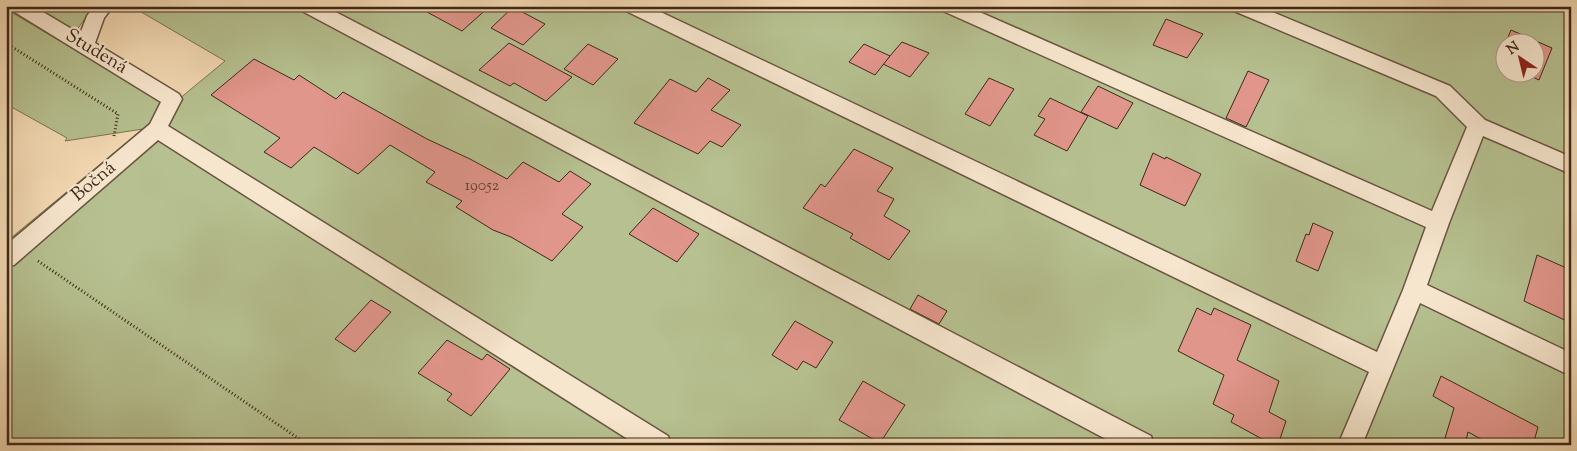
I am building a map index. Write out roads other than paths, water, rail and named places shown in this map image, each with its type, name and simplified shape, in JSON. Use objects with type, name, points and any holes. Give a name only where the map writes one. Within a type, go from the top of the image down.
[{"type":"street","name":"Studená","points":[[19,6],[172,99]]},
{"type":"street","points":[[85,45],[96,16],[104,6]]},
{"type":"street","points":[[308,6],[1142,445]]},
{"type":"street","points":[[632,6],[1381,366]]},
{"type":"street","points":[[949,6],[1438,223]]},
{"type":"street","points":[[1240,6],[1443,90],[1478,125],[1571,166]]},
{"type":"street","name":"Bočná","points":[[12,252],[157,129],[172,99]]},
{"type":"street","points":[[1350,445],[1414,290],[1438,223],[1478,125]]},
{"type":"street","points":[[157,129],[659,445]]},
{"type":"street","points":[[1414,290],[1571,365]]}]
